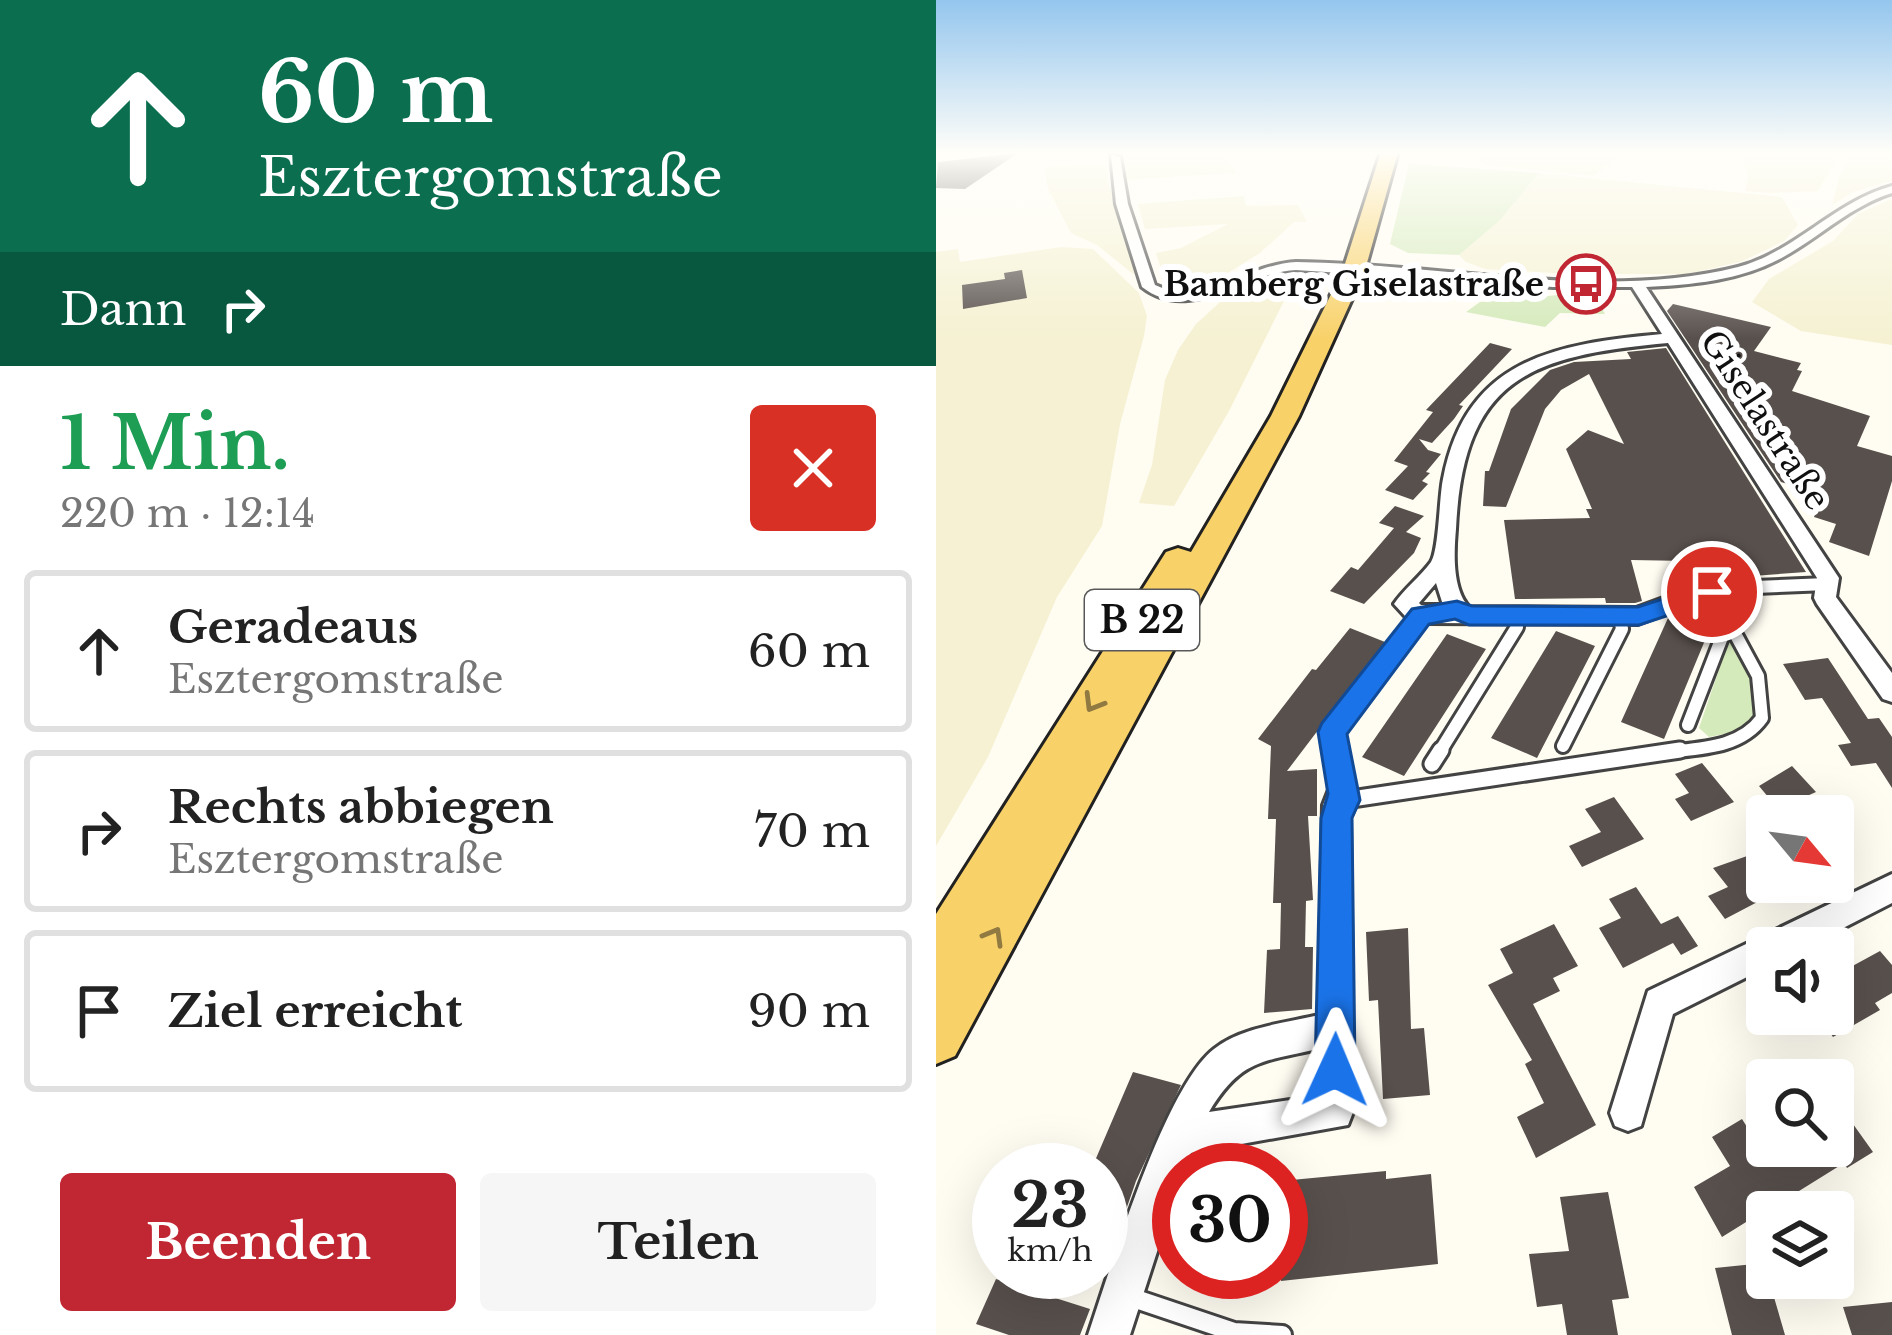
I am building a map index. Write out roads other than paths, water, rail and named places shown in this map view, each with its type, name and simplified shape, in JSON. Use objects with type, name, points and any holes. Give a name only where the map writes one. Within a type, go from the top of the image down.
[{"type":"main road","name":"B 22","points":[[936,962],[1342,279],[1359,214]]},
{"type":"main road","name":"B 22","points":[[936,1037],[1224,532],[1342,279],[1366,214]]},
{"type":"street","points":[[1125,214],[1149,287],[1159,295],[1202,292],[1277,267],[1342,279],[1404,272],[1586,281],[1682,280],[1759,265],[1802,244],[1838,214]]},
{"type":"street","points":[[1342,279],[1404,272]]},
{"type":"street","name":"Giselastraße","points":[[1636,282],[1816,560],[1826,591],[1892,692]]},
{"type":"street","points":[[1457,610],[1452,603],[1446,521],[1455,461],[1481,404],[1498,383],[1526,363],[1557,351],[1672,338]]},
{"type":"street","points":[[1447,557],[1405,604],[1415,613],[1457,610],[1469,615],[1620,617],[1652,613],[1722,590]]},
{"type":"street","points":[[1180,1138],[1226,1126],[1334,1112],[1336,818],[1343,795]]},
{"type":"street","points":[[1813,927],[1892,888]]},
{"type":"street","points":[[1628,1113],[1660,1004],[1746,961]]},
{"type":"street","points":[[1128,1281],[1180,1138],[1209,1075],[1228,1059],[1336,1027]]},
{"type":"street","points":[[1109,1335],[1122,1299]]},
{"type":"lane","points":[[1415,613],[1332,732],[1343,795],[1740,741],[1762,724],[1766,711],[1762,687],[1729,619],[1722,590],[1826,591]]},
{"type":"lane","points":[[1432,764],[1516,627],[1517,616]]},
{"type":"lane","points":[[1563,746],[1622,629],[1620,617]]},
{"type":"lane","points":[[1688,725],[1729,619]]},
{"type":"lane","points":[[1128,1297],[1234,1332],[1282,1335]]},
{"type":"place","name":"Bamberg Giselastraße","points":[[1586,284]]}]
